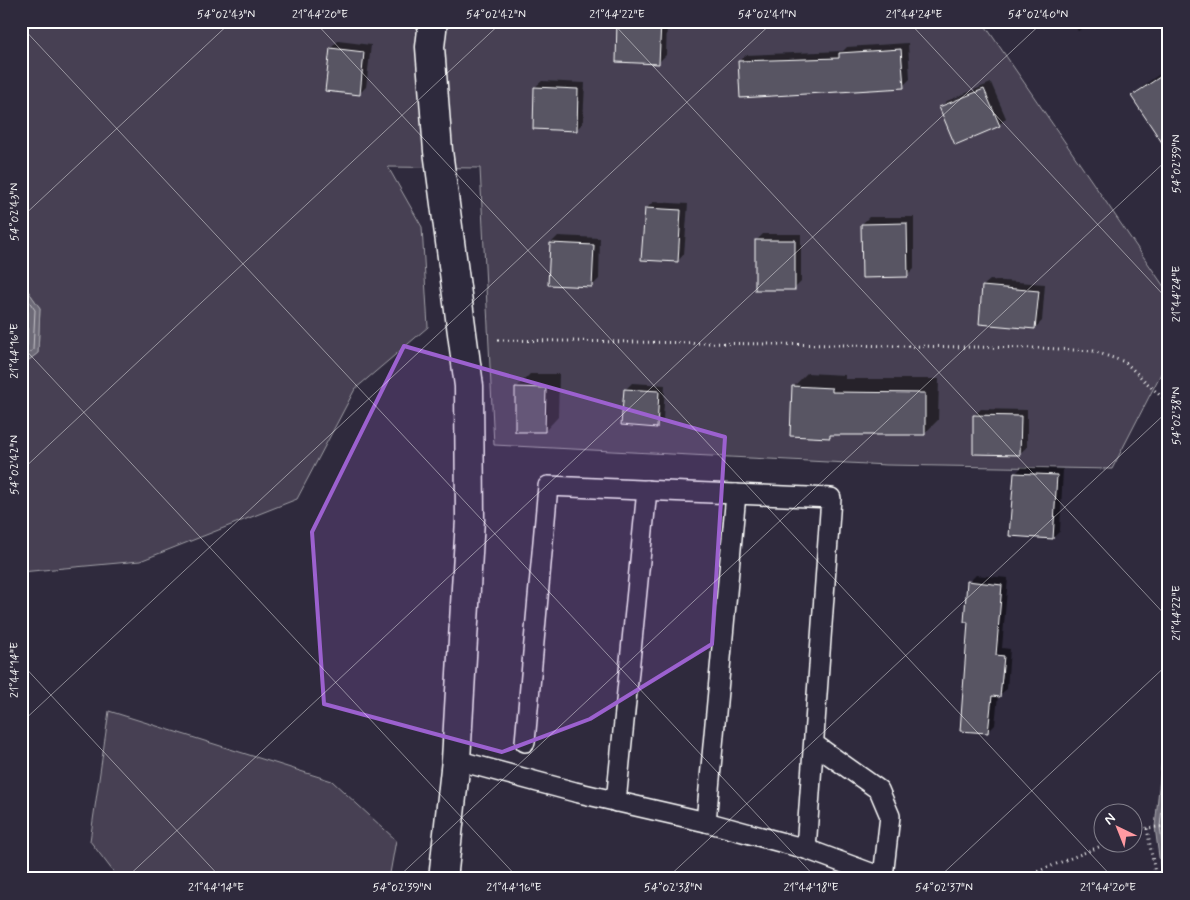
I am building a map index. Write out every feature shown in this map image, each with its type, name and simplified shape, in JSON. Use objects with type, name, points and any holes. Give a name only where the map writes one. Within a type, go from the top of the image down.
[{"type":"street","points":[[433,21],[430,47],[438,151],[469,386],[470,518],[456,760],[443,879]]},
{"type":"lane","points":[[525,742],[548,486],[831,498],[806,849]]},
{"type":"lane","points":[[616,802],[647,490]]},
{"type":"lane","points":[[706,822],[736,494]]},
{"type":"lane","points":[[456,760],[616,802],[706,822],[806,849],[885,878],[890,816],[879,790],[814,744]]},
{"type":"path","points":[[463,340],[1029,348],[1093,351],[1125,362],[1169,404]]},
{"type":"path","points":[[1142,830],[1169,826]]},
{"type":"path","points":[[1147,828],[1156,879]]},
{"type":"path","points":[[1019,879],[1092,850]]},
{"type":"highlighted area","points":[[404,346],[725,437],[712,644],[590,719],[502,752],[324,704],[312,532]]},
{"type":"shaded area","points":[[21,21],[982,21],[1169,294],[1169,358],[1112,469],[887,465],[494,445],[480,168],[388,167],[422,227],[428,327],[355,389],[297,499],[140,561],[21,572],[21,366],[38,353],[40,308],[21,281]]},
{"type":"shaded area","points":[[109,711],[332,781],[396,840],[389,879],[119,879],[90,841]]},
{"type":"water","points":[[21,281],[40,308],[38,353],[21,366]]},
{"type":"water","points":[[1169,708],[1169,879],[1162,879],[1155,827],[1166,719]]},
{"type":"building","points":[[617,21],[661,21],[659,64],[616,62]]},
{"type":"building","points":[[330,48],[364,52],[360,95],[325,91]]},
{"type":"building","points":[[901,49],[904,88],[740,98],[738,61],[839,58],[839,53]]},
{"type":"building","points":[[1169,71],[1169,153],[1131,96]]},
{"type":"building","points":[[534,87],[578,89],[577,131],[533,129]]},
{"type":"building","points":[[984,89],[1000,126],[955,145],[939,107]]},
{"type":"building","points":[[645,208],[681,210],[678,262],[641,260]]},
{"type":"building","points":[[907,223],[908,277],[862,278],[861,224]]},
{"type":"building","points":[[755,240],[795,240],[795,290],[755,290]]},
{"type":"building","points":[[550,243],[594,245],[592,287],[548,285]]},
{"type":"building","points":[[982,286],[1039,291],[1035,329],[979,324]]},
{"type":"building","points":[[792,386],[832,388],[832,392],[925,393],[925,435],[830,435],[830,438],[790,436]]},
{"type":"building","points":[[515,387],[546,388],[545,432],[515,432]]},
{"type":"building","points":[[624,389],[659,391],[657,428],[621,425]]},
{"type":"building","points":[[973,415],[1021,416],[1020,455],[973,454]]},
{"type":"building","points":[[1014,473],[1057,475],[1053,539],[1009,536]]},
{"type":"building","points":[[967,581],[1002,585],[996,655],[1004,656],[1000,697],[992,696],[988,733],[960,731],[968,622],[964,622]]}]
